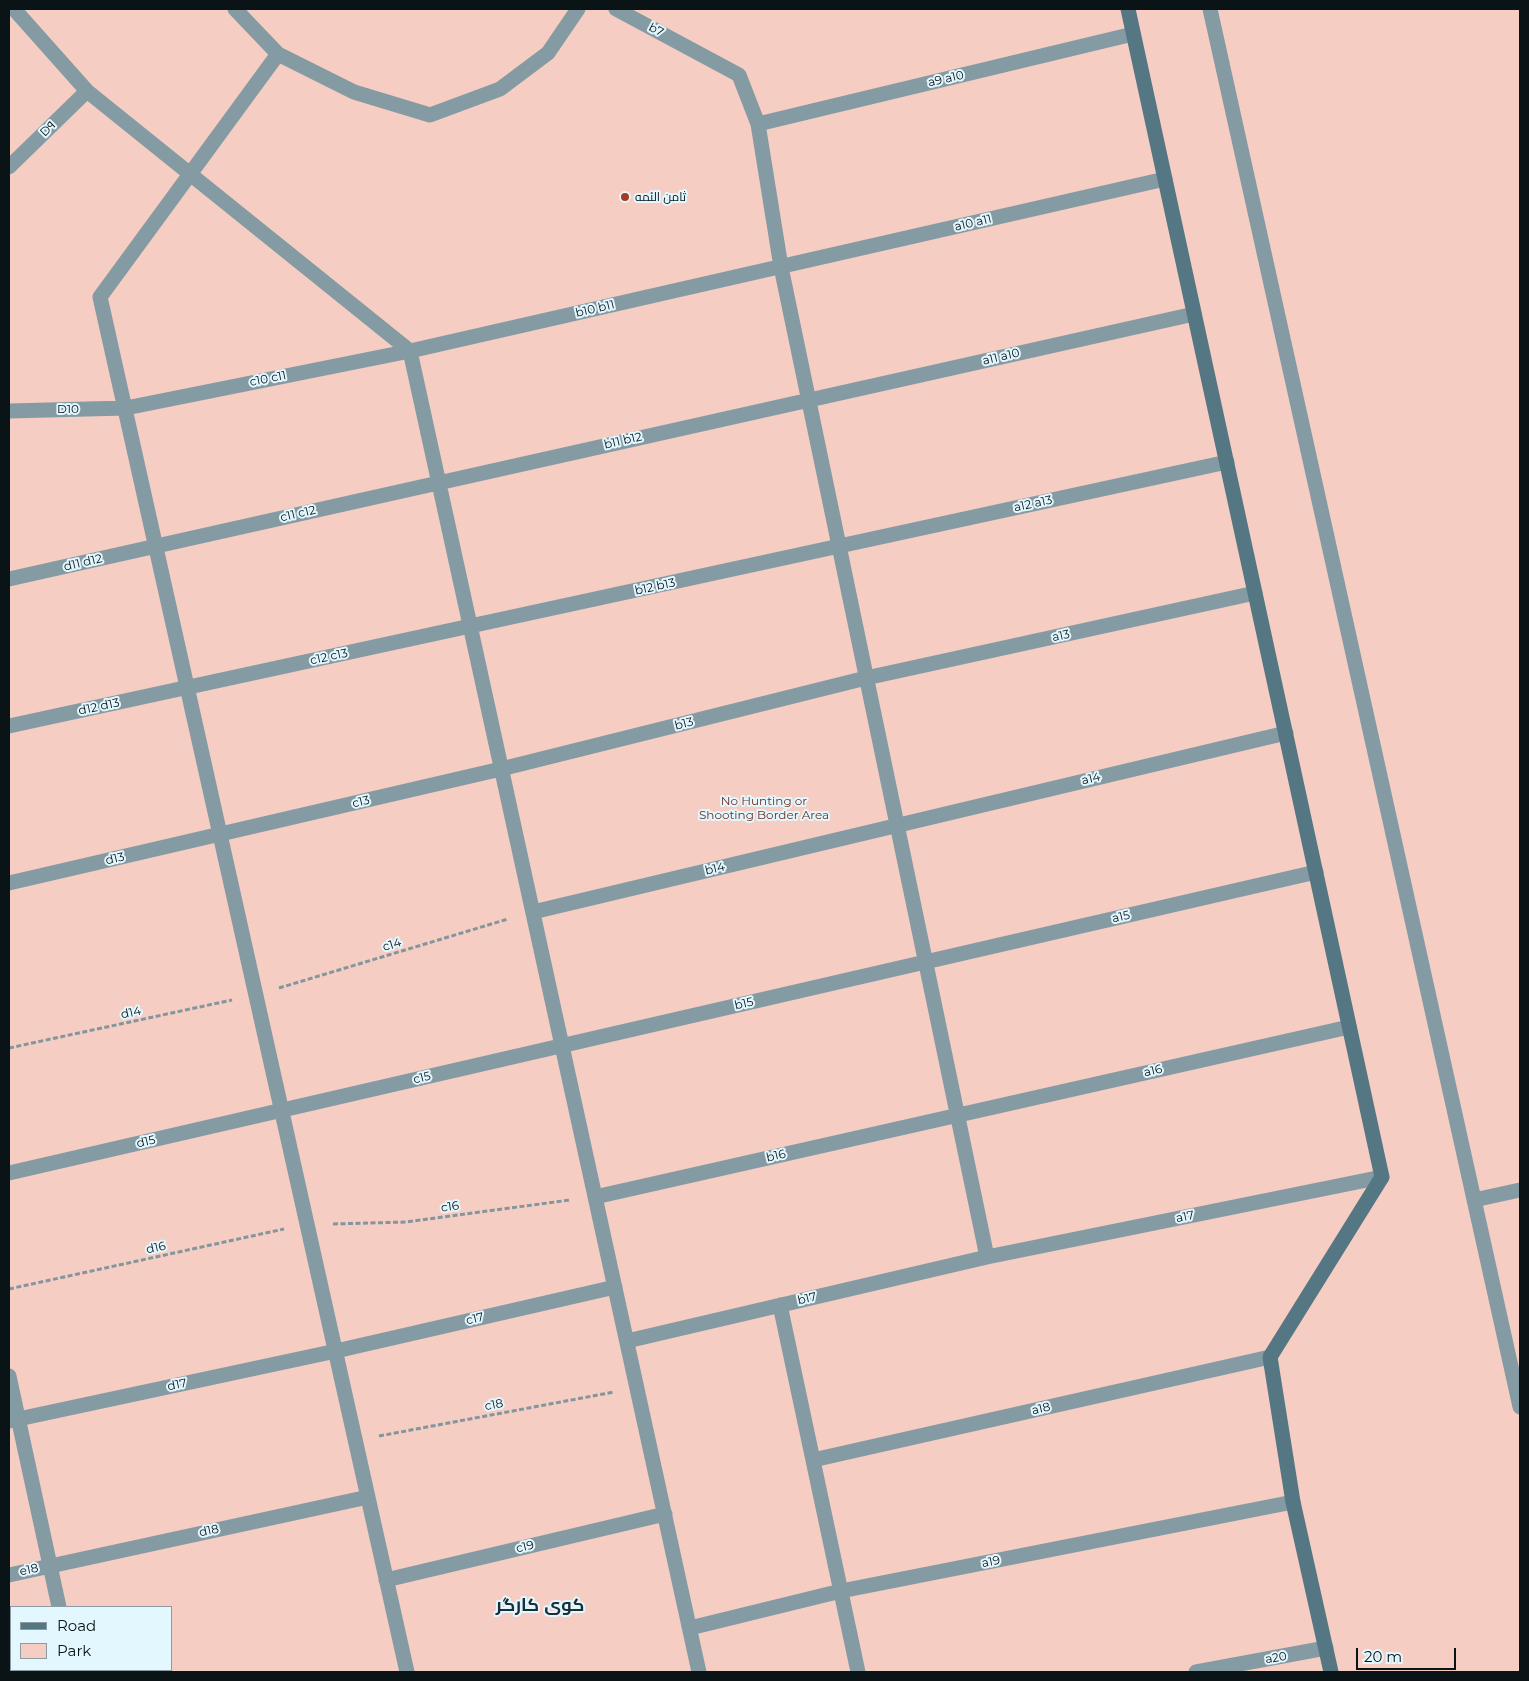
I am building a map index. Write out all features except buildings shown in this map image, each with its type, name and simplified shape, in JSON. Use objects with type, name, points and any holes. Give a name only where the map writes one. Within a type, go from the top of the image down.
[{"type":"main road","points":[[1128,9],[1382,1177],[1270,1357],[1293,1502],[1331,1672]]},
{"type":"street","points":[[14,9],[86,91],[410,351],[699,1672]]},
{"type":"street","points":[[235,9],[278,54],[354,92],[430,114],[500,89],[548,53],[578,9]]},
{"type":"street","name":"b7","points":[[616,9],[739,75],[758,124],[781,267],[987,1257]]},
{"type":"street","points":[[1210,9],[1520,1406]]},
{"type":"street","name":"a9 a10","points":[[758,124],[1134,34]]},
{"type":"street","points":[[278,54],[100,297],[407,1672]]},
{"type":"street","name":"D۹","points":[[9,167],[86,91]]},
{"type":"street","name":"a10 a11","points":[[781,267],[1165,179]]},
{"type":"street","name":"b10 b11","points":[[410,351],[781,267]]},
{"type":"street","name":"a11 a10","points":[[808,400],[1194,314]]},
{"type":"street","name":"c10 c11","points":[[126,408],[410,351]]},
{"type":"street","name":"b11 b12","points":[[438,483],[808,400]]},
{"type":"street","name":"D10","points":[[9,411],[126,408]]},
{"type":"street","name":"a12 a13","points":[[839,546],[1227,462]]},
{"type":"street","name":"c11 c12","points":[[157,546],[438,483]]},
{"type":"street","name":"d11 d12","points":[[9,579],[157,546]]},
{"type":"street","name":"b12 b13","points":[[470,627],[839,546]]},
{"type":"street","name":"a13","points":[[866,678],[1255,593]]},
{"type":"street","name":"c12 c13","points":[[188,688],[470,627]]},
{"type":"street","name":"b13","points":[[501,769],[866,678]]},
{"type":"street","name":"d12 d13","points":[[9,726],[188,688]]},
{"type":"street","name":"a14","points":[[897,825],[1286,732]]},
{"type":"street","name":"c13","points":[[221,835],[501,769]]},
{"type":"street","name":"b14","points":[[533,912],[897,825]]},
{"type":"street","name":"d13","points":[[9,883],[221,835]]},
{"type":"street","name":"a15","points":[[925,962],[1316,872]]},
{"type":"street","name":"b15","points":[[562,1046],[925,962]]},
{"type":"street","name":"a16","points":[[957,1115],[1350,1027]]},
{"type":"street","name":"c15","points":[[282,1110],[562,1046]]},
{"type":"street","name":"d15","points":[[9,1173],[282,1110]]},
{"type":"street","name":"b16","points":[[595,1197],[957,1115]]},
{"type":"street","name":"a17","points":[[987,1257],[1382,1177]]},
{"type":"street","points":[[1474,1200],[1520,1190]]},
{"type":"street","name":"b17","points":[[627,1341],[987,1257]]},
{"type":"street","name":"c17","points":[[336,1351],[615,1286]]},
{"type":"street","points":[[780,1305],[858,1672]]},
{"type":"street","name":"d17","points":[[14,1420],[336,1351]]},
{"type":"street","name":"a18","points":[[813,1460],[1270,1357]]},
{"type":"street","points":[[9,1376],[14,1420],[59,1606]]},
{"type":"street","name":"d18","points":[[50,1566],[368,1497]]},
{"type":"street","name":"a19","points":[[690,1628],[841,1591],[1293,1502]]},
{"type":"street","name":"c19","points":[[386,1580],[665,1514]]},
{"type":"street","name":"e18","points":[[9,1575],[50,1566]]},
{"type":"street","name":"a20","points":[[1196,1672],[1326,1648]]},
{"type":"path","name":"c14","points":[[256,995],[533,912]]},
{"type":"path","name":"d14","points":[[9,1048],[256,995]]},
{"type":"path","name":"c16","points":[[307,1224],[406,1222],[595,1197]]},
{"type":"path","name":"d16","points":[[9,1289],[307,1224]]},
{"type":"path","name":"c18","points":[[355,1440],[637,1387]]},
{"type":"green space","name":"No Hunting or Shooting Border Area","points":[[9,9],[1520,9],[1520,1672],[9,1672]]},
{"type":"place","name":"ثامن الئمه","points":[[625,197]]},
{"type":"district","name":"کوی کارگر","points":[[540,1606]]}]
